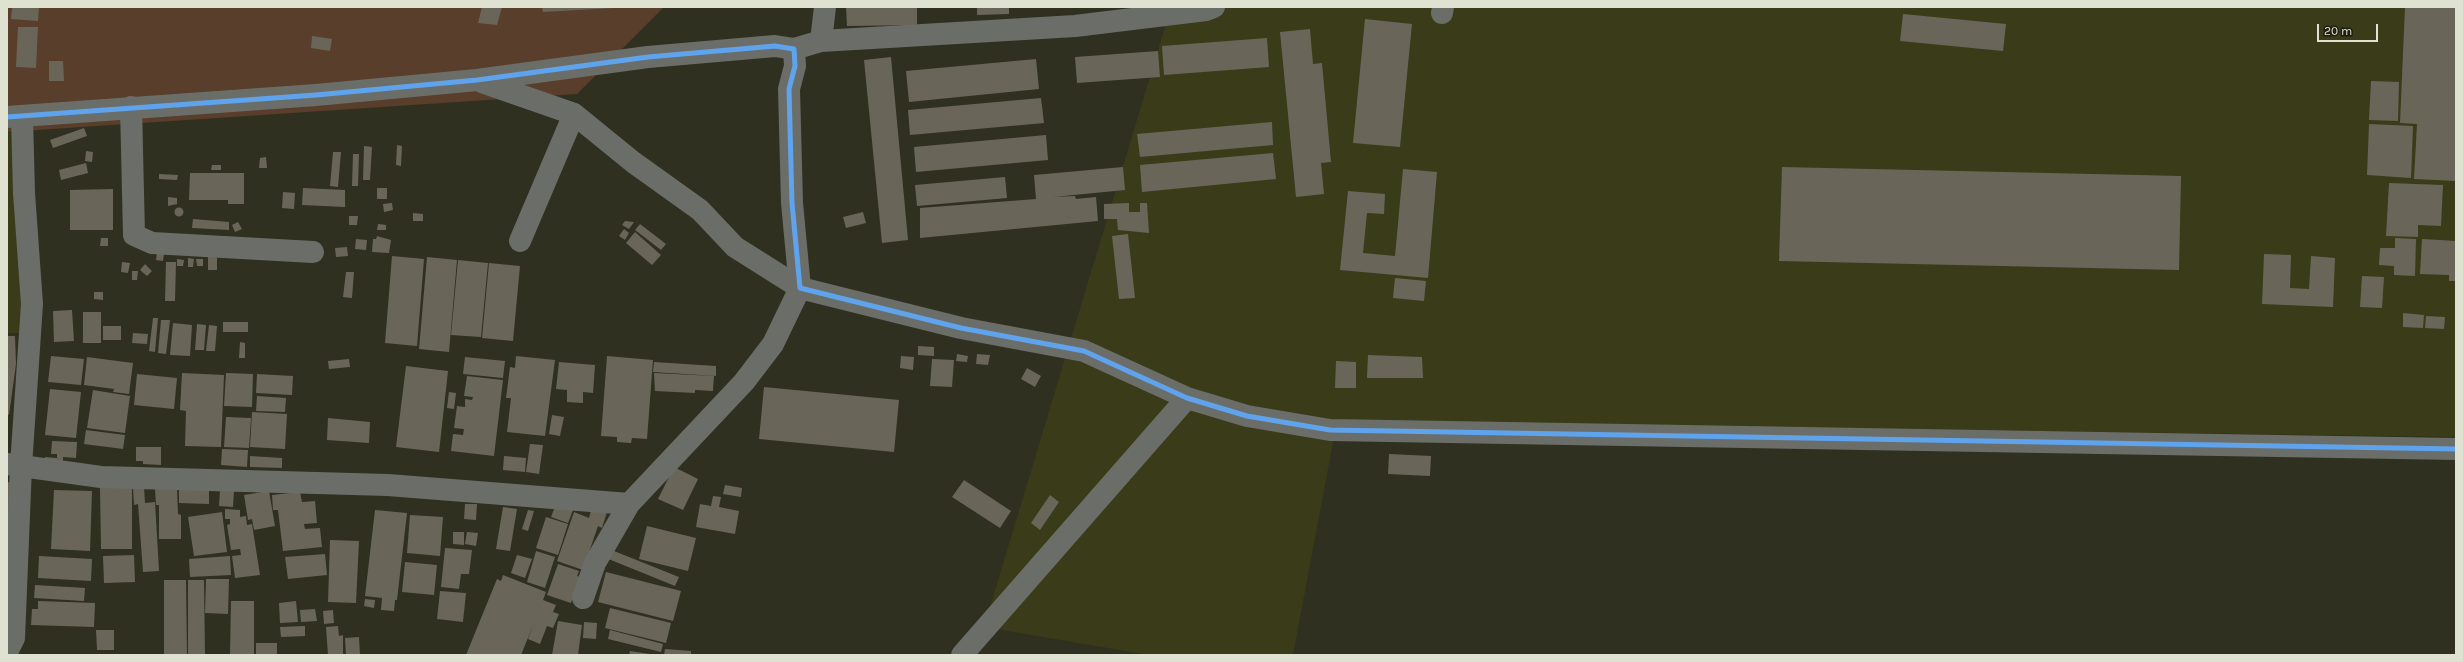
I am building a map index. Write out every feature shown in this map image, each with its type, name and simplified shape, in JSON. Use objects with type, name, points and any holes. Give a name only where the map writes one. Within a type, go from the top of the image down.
[{"type":"street","points":[[821,41],[825,7]]},
{"type":"street","points":[[7,652],[14,638],[14,465],[32,304],[24,193],[14,116],[316,95],[477,80],[648,57],[775,46],[794,49],[821,41],[1075,26],[1206,10],[1214,7]]},
{"type":"street","points":[[583,598],[595,563],[629,504],[744,382],[773,344],[800,288],[792,203],[789,89],[795,66],[794,49]]},
{"type":"street","points":[[477,80],[574,114],[633,162],[700,210],[735,248],[800,288],[961,328],[1084,351],[1187,398],[1247,416],[1330,430],[2456,449]]},
{"type":"street","points":[[131,107],[134,236],[152,243],[313,252]]},
{"type":"street","points":[[520,241],[574,114]]},
{"type":"street","points":[[962,655],[1187,398]]},
{"type":"street","points":[[14,465],[101,477],[388,485],[629,504]]},
{"type":"shaded area","points":[[7,7],[664,7],[577,94],[7,132]]},
{"type":"shaded area","points":[[1171,7],[2456,7],[2456,437],[1337,421],[1293,655],[1149,655],[984,627]]},
{"type":"shaded area","points":[[15,132],[23,333],[7,333],[7,133]]},
{"type":"building","points":[[12,7],[39,7],[38,21],[11,19]]},
{"type":"building","points":[[482,7],[502,7],[497,25],[478,23]]},
{"type":"building","points":[[542,7],[614,7],[614,8],[543,12]]},
{"type":"building","points":[[846,7],[917,7],[917,25],[847,26]]},
{"type":"building","points":[[977,7],[1009,7],[1009,14],[977,15]]},
{"type":"building","points":[[2405,7],[2456,7],[2456,181],[2414,179],[2417,124],[2400,123]]},
{"type":"building","points":[[1903,14],[2006,24],[2003,51],[1900,41]]},
{"type":"building","points":[[1365,19],[1412,24],[1400,147],[1353,143]]},
{"type":"building","points":[[18,27],[38,27],[36,68],[16,67]]},
{"type":"building","points":[[1310,29],[1313,64],[1322,63],[1331,162],[1321,163],[1324,194],[1296,197],[1280,32]]},
{"type":"building","points":[[312,36],[332,39],[330,51],[311,48]]},
{"type":"building","points":[[1267,38],[1269,67],[1164,75],[1162,46]]},
{"type":"building","points":[[1158,51],[1160,77],[1077,83],[1075,57]]},
{"type":"building","points":[[891,57],[908,240],[882,243],[864,60]]},
{"type":"building","points":[[1036,59],[1039,89],[909,102],[906,71]]},
{"type":"building","points":[[49,61],[63,61],[64,81],[49,81]]},
{"type":"building","points":[[2371,81],[2399,82],[2398,121],[2369,120]]},
{"type":"building","points":[[1041,98],[1044,123],[910,135],[908,110]]},
{"type":"building","points":[[1272,122],[1273,145],[1140,157],[1137,134]]},
{"type":"building","points":[[2369,124],[2413,126],[2411,178],[2367,175]]},
{"type":"building","points":[[84,128],[87,136],[53,148],[50,140]]},
{"type":"building","points":[[1046,135],[1048,160],[916,172],[914,147]]},
{"type":"building","points":[[397,145],[402,146],[401,166],[396,165]]},
{"type":"building","points":[[364,146],[372,147],[370,180],[363,180]]},
{"type":"building","points":[[86,151],[93,152],[92,162],[85,161]]},
{"type":"building","points":[[333,152],[341,152],[338,187],[330,186]]},
{"type":"building","points":[[1273,153],[1276,179],[1142,192],[1140,165]]},
{"type":"building","points":[[353,154],[359,154],[358,186],[352,186]]},
{"type":"building","points":[[266,157],[267,168],[259,168],[260,158]]},
{"type":"building","points":[[86,163],[88,173],[61,180],[59,170]]},
{"type":"building","points":[[212,165],[221,165],[221,170],[211,170]]},
{"type":"building","points":[[1123,167],[1125,190],[1053,197],[1075,196],[1076,199],[1096,197],[1098,221],[920,238],[920,208],[1036,199],[1034,175]]},
{"type":"building","points":[[1782,167],[2181,176],[2179,270],[1779,261]]},
{"type":"building","points":[[1403,169],[1437,172],[1428,278],[1340,270],[1348,191],[1385,194],[1384,214],[1367,213],[1363,253],[1395,256]]},
{"type":"building","points":[[190,173],[244,173],[244,204],[228,204],[228,200],[189,200]]},
{"type":"building","points":[[159,174],[178,175],[177,180],[159,179]]},
{"type":"building","points":[[1005,177],[1007,198],[917,206],[915,185]]},
{"type":"building","points":[[2389,183],[2443,185],[2441,226],[2418,225],[2418,237],[2386,236]]},
{"type":"building","points":[[303,188],[345,190],[345,207],[302,205]]},
{"type":"building","points":[[377,188],[387,188],[387,199],[377,199]]},
{"type":"building","points":[[113,189],[113,230],[70,230],[70,190]]},
{"type":"building","points":[[283,192],[295,193],[294,209],[282,208]]},
{"type":"building","points":[[168,197],[177,198],[177,204],[168,206]]},
{"type":"building","points":[[392,203],[393,210],[384,212],[383,204]]},
{"type":"building","points":[[1129,203],[1129,212],[1140,212],[1140,203],[1147,203],[1149,233],[1118,230],[1117,219],[1104,219],[1104,204]]},
{"type":"building","points":[[179,207],[184,212],[179,217],[174,212]]},
{"type":"building","points":[[863,212],[866,223],[846,228],[843,217]]},
{"type":"building","points":[[413,213],[423,214],[423,221],[413,221]]},
{"type":"building","points":[[349,216],[358,216],[357,225],[349,225]]},
{"type":"building","points":[[193,219],[229,222],[229,230],[192,228]]},
{"type":"building","points":[[625,221],[634,222],[629,229],[622,225]]},
{"type":"building","points":[[238,222],[242,229],[235,232],[232,225]]},
{"type":"building","points":[[378,224],[386,225],[386,230],[377,230]]},
{"type":"building","points":[[640,224],[666,244],[661,250],[635,230]]},
{"type":"building","points":[[624,229],[629,233],[625,240],[619,236]]},
{"type":"building","points":[[635,232],[661,255],[652,265],[626,243]]},
{"type":"building","points":[[1128,234],[1135,298],[1119,299],[1112,236]]},
{"type":"building","points":[[377,236],[391,240],[389,253],[372,252],[373,239],[376,239]]},
{"type":"building","points":[[101,238],[108,238],[108,246],[100,246]]},
{"type":"building","points":[[2395,238],[2416,239],[2415,276],[2394,275],[2394,266],[2379,265],[2380,248],[2395,248]]},
{"type":"building","points":[[356,239],[367,240],[366,250],[355,249]]},
{"type":"building","points":[[2422,239],[2456,241],[2456,281],[2449,281],[2449,275],[2420,274]]},
{"type":"building","points":[[347,247],[348,256],[336,257],[335,248]]},
{"type":"building","points":[[157,252],[164,253],[163,261],[156,260]]},
{"type":"building","points":[[2264,254],[2291,255],[2290,288],[2309,289],[2311,256],[2335,258],[2333,307],[2262,304]]},
{"type":"building","points":[[392,256],[424,259],[417,346],[385,343]]},
{"type":"building","points":[[208,257],[217,257],[217,270],[208,270]]},
{"type":"building","points":[[427,257],[457,260],[449,352],[419,349]]},
{"type":"building","points":[[188,258],[194,259],[193,267],[188,267]]},
{"type":"building","points":[[177,259],[184,260],[183,266],[177,266]]},
{"type":"building","points":[[196,259],[203,259],[203,266],[197,266]]},
{"type":"building","points":[[458,260],[488,263],[481,337],[451,335]]},
{"type":"building","points":[[122,262],[130,263],[128,273],[121,272]]},
{"type":"building","points":[[166,262],[176,262],[175,301],[165,301]]},
{"type":"building","points":[[489,263],[520,266],[513,341],[482,338]]},
{"type":"building","points":[[145,264],[152,271],[147,276],[140,270]]},
{"type":"building","points":[[132,271],[138,271],[137,280],[132,280]]},
{"type":"building","points":[[346,272],[354,272],[352,298],[343,297]]},
{"type":"building","points":[[2362,276],[2384,277],[2382,308],[2360,307]]},
{"type":"building","points":[[1395,278],[1426,281],[1424,301],[1393,298]]},
{"type":"building","points":[[94,292],[103,292],[103,300],[94,299]]},
{"type":"building","points":[[72,310],[74,341],[54,342],[53,311]]},
{"type":"building","points":[[83,312],[101,312],[101,343],[83,343]]},
{"type":"building","points":[[2403,313],[2424,315],[2423,328],[2403,327]]},
{"type":"building","points":[[2426,316],[2445,317],[2444,329],[2425,328]]},
{"type":"building","points":[[153,318],[158,318],[155,352],[149,351]]},
{"type":"building","points":[[161,320],[170,320],[166,354],[158,353]]},
{"type":"building","points":[[223,322],[248,322],[248,332],[223,332]]},
{"type":"building","points":[[173,323],[192,325],[190,356],[170,355]]},
{"type":"building","points":[[197,324],[206,325],[204,350],[195,350]]},
{"type":"building","points":[[209,325],[217,326],[215,351],[206,351]]},
{"type":"building","points":[[103,326],[121,326],[121,340],[103,340]]},
{"type":"building","points":[[133,333],[148,334],[147,344],[132,343]]},
{"type":"building","points":[[7,336],[15,336],[16,364],[9,415],[7,414]]},
{"type":"building","points":[[240,342],[245,343],[245,358],[239,358]]},
{"type":"building","points":[[918,346],[934,347],[934,356],[918,355]]},
{"type":"building","points":[[957,354],[968,356],[967,362],[956,361]]},
{"type":"building","points":[[977,354],[990,355],[988,365],[976,364]]},
{"type":"building","points":[[1368,355],[1422,357],[1423,378],[1367,378]]},
{"type":"building","points":[[51,356],[84,359],[81,385],[48,382]]},
{"type":"building","points":[[516,356],[555,360],[545,436],[507,432],[511,398],[506,398],[510,367],[515,368]]},
{"type":"building","points":[[607,356],[653,360],[647,439],[632,438],[631,443],[617,442],[617,437],[601,436]]},
{"type":"building","points":[[901,356],[914,357],[913,370],[900,368]]},
{"type":"building","points":[[87,357],[133,363],[129,394],[113,392],[114,389],[84,385]]},
{"type":"building","points":[[465,357],[505,361],[503,378],[463,374]]},
{"type":"building","points":[[349,359],[350,367],[329,369],[328,361]]},
{"type":"building","points":[[932,359],[954,360],[952,387],[930,386]]},
{"type":"building","points":[[1336,361],[1356,362],[1356,388],[1335,388]]},
{"type":"building","points":[[559,362],[595,365],[593,393],[583,392],[583,403],[567,402],[567,390],[556,389]]},
{"type":"building","points":[[654,362],[716,366],[716,376],[653,372]]},
{"type":"building","points":[[406,366],[448,371],[439,452],[396,447]]},
{"type":"building","points":[[1027,368],[1041,376],[1035,387],[1021,379]]},
{"type":"building","points":[[182,373],[224,375],[221,447],[185,446],[186,411],[180,410]]},
{"type":"building","points":[[226,373],[253,374],[252,407],[224,406]]},
{"type":"building","points":[[654,373],[714,376],[713,391],[695,390],[695,393],[655,391]]},
{"type":"building","points":[[137,374],[177,378],[174,409],[134,405]]},
{"type":"building","points":[[257,374],[293,376],[292,395],[256,393]]},
{"type":"building","points":[[467,376],[503,380],[494,456],[451,451],[453,434],[463,435],[464,429],[454,428],[457,406],[465,407],[465,399],[472,400],[473,397],[464,396]]},
{"type":"building","points":[[764,387],[899,400],[894,452],[759,439]]},
{"type":"building","points":[[50,389],[81,392],[76,438],[45,435]]},
{"type":"building","points":[[93,390],[130,396],[125,433],[87,428]]},
{"type":"building","points":[[449,392],[456,393],[454,409],[447,408]]},
{"type":"building","points":[[257,396],[286,398],[285,412],[256,411]]},
{"type":"building","points":[[252,412],[287,414],[285,449],[250,447]]},
{"type":"building","points":[[552,415],[564,417],[560,436],[549,434]]},
{"type":"building","points":[[226,417],[251,418],[249,448],[224,447]]},
{"type":"building","points":[[328,418],[370,422],[369,443],[327,440]]},
{"type":"building","points":[[86,430],[125,435],[123,449],[84,444]]},
{"type":"building","points":[[52,441],[77,442],[76,458],[63,457],[63,467],[44,466],[45,457],[57,458],[57,454],[51,454]]},
{"type":"building","points":[[530,444],[543,445],[539,474],[526,472]]},
{"type":"building","points":[[136,447],[161,447],[161,465],[143,464],[143,461],[136,461]]},
{"type":"building","points":[[222,449],[248,450],[247,467],[221,465]]},
{"type":"building","points":[[1389,454],[1431,456],[1430,476],[1388,474]]},
{"type":"building","points":[[250,456],[282,458],[282,468],[250,467]]},
{"type":"building","points":[[504,456],[526,458],[525,472],[503,470]]},
{"type":"building","points":[[674,467],[698,479],[683,510],[658,499]]},
{"type":"building","points":[[964,480],[1011,511],[1000,528],[952,497]]},
{"type":"building","points":[[7,482],[15,483],[8,536],[7,536]]},
{"type":"building","points":[[725,485],[742,488],[741,497],[723,494]]},
{"type":"building","points":[[144,487],[145,503],[155,502],[159,571],[143,572],[138,504],[134,505],[133,488]]},
{"type":"building","points":[[179,487],[209,488],[209,504],[179,503]]},
{"type":"building","points":[[100,488],[132,488],[132,549],[101,549]]},
{"type":"building","points":[[155,489],[177,489],[178,514],[181,515],[181,539],[159,539],[159,505],[156,505]]},
{"type":"building","points":[[54,490],[92,491],[90,551],[51,549]]},
{"type":"building","points":[[220,490],[234,491],[233,507],[219,506]]},
{"type":"building","points":[[269,491],[275,526],[254,530],[252,519],[248,520],[244,495]]},
{"type":"building","points":[[300,492],[302,502],[315,501],[317,523],[304,524],[305,529],[320,528],[322,547],[283,551],[278,510],[273,510],[272,495]]},
{"type":"building","points":[[1050,495],[1059,502],[1040,530],[1031,523]]},
{"type":"building","points":[[713,496],[721,497],[719,507],[739,511],[735,534],[696,527],[700,504],[711,506]]},
{"type":"building","points":[[465,504],[477,504],[476,520],[464,519]]},
{"type":"building","points":[[556,504],[573,510],[568,523],[551,517]]},
{"type":"building","points":[[503,507],[517,509],[510,551],[496,549]]},
{"type":"building","points":[[592,507],[607,512],[602,528],[598,526],[583,570],[557,561],[574,512],[589,518]]},
{"type":"building","points":[[225,509],[240,510],[240,517],[246,516],[247,525],[252,524],[260,575],[235,578],[232,556],[241,555],[240,549],[231,550],[227,525],[230,524],[230,519],[225,519]]},
{"type":"building","points":[[375,510],[407,513],[397,600],[395,600],[394,611],[381,610],[382,598],[365,596]]},
{"type":"building","points":[[528,510],[534,511],[528,531],[522,529]]},
{"type":"building","points":[[222,512],[227,552],[194,556],[188,517]]},
{"type":"building","points":[[410,515],[443,517],[440,556],[407,553]]},
{"type":"building","points":[[546,517],[568,524],[558,555],[536,548]]},
{"type":"building","points":[[647,526],[696,538],[688,571],[639,559]]},
{"type":"building","points":[[453,532],[464,532],[464,545],[453,544]]},
{"type":"building","points":[[467,532],[478,533],[476,546],[465,544]]},
{"type":"building","points":[[330,540],[359,541],[356,603],[328,602]]},
{"type":"building","points":[[445,548],[472,550],[469,574],[461,574],[459,589],[441,587]]},
{"type":"building","points":[[609,549],[679,577],[675,586],[606,558]]},
{"type":"building","points":[[536,551],[555,557],[545,588],[527,582]]},
{"type":"building","points":[[325,554],[327,575],[288,579],[285,557]]},
{"type":"building","points":[[134,555],[135,582],[104,583],[103,556]]},
{"type":"building","points":[[517,555],[532,559],[525,578],[511,573]]},
{"type":"building","points":[[39,556],[92,559],[91,581],[38,578]]},
{"type":"building","points":[[230,556],[231,575],[190,577],[189,559]]},
{"type":"building","points":[[405,562],[437,565],[434,595],[402,592]]},
{"type":"building","points":[[558,564],[579,571],[577,576],[580,577],[571,603],[547,595]]},
{"type":"building","points":[[606,572],[681,591],[673,621],[598,602]]},
{"type":"building","points":[[503,575],[546,592],[543,600],[556,605],[553,612],[559,614],[553,628],[547,626],[540,644],[528,639],[534,623],[521,655],[466,655],[497,579],[501,581]]},
{"type":"building","points":[[206,579],[229,579],[228,614],[205,613]]},
{"type":"building","points":[[164,580],[186,580],[187,655],[164,655]]},
{"type":"building","points":[[188,580],[204,580],[205,655],[188,655]]},
{"type":"building","points":[[35,585],[85,588],[84,601],[34,598]]},
{"type":"building","points":[[440,591],[466,593],[463,622],[437,619]]},
{"type":"building","points":[[365,599],[375,600],[374,608],[364,606]]},
{"type":"building","points":[[38,601],[95,603],[94,627],[31,625],[32,609],[38,609]]},
{"type":"building","points":[[231,601],[254,601],[254,655],[230,655]]},
{"type":"building","points":[[296,601],[298,622],[280,623],[279,603]]},
{"type":"building","points":[[610,608],[671,623],[666,643],[605,628]]},
{"type":"building","points":[[315,609],[317,621],[301,622],[300,610]]},
{"type":"building","points":[[333,610],[334,623],[324,624],[323,611]]},
{"type":"building","points":[[558,621],[582,625],[578,655],[552,655]]},
{"type":"building","points":[[584,622],[597,623],[596,639],[583,638]]},
{"type":"building","points":[[305,626],[305,636],[281,637],[280,627]]},
{"type":"building","points":[[338,626],[339,636],[343,635],[343,655],[328,655],[326,627]]},
{"type":"building","points":[[96,630],[114,630],[114,650],[97,650]]},
{"type":"building","points":[[610,630],[663,644],[661,652],[608,639]]},
{"type":"building","points":[[359,637],[360,655],[346,655],[345,638]]},
{"type":"building","points":[[256,643],[277,643],[277,655],[256,655]]},
{"type":"building","points":[[665,649],[691,651],[691,655],[664,655]]},
{"type":"building","points":[[630,651],[650,654],[650,655],[629,655]]},
{"type":"cycle path","points":[[7,117],[316,95],[477,80],[648,57],[775,46],[794,49],[795,66],[789,89],[792,203],[800,288],[961,328],[1084,351],[1187,398],[1247,416],[1330,430],[2456,449]]}]
